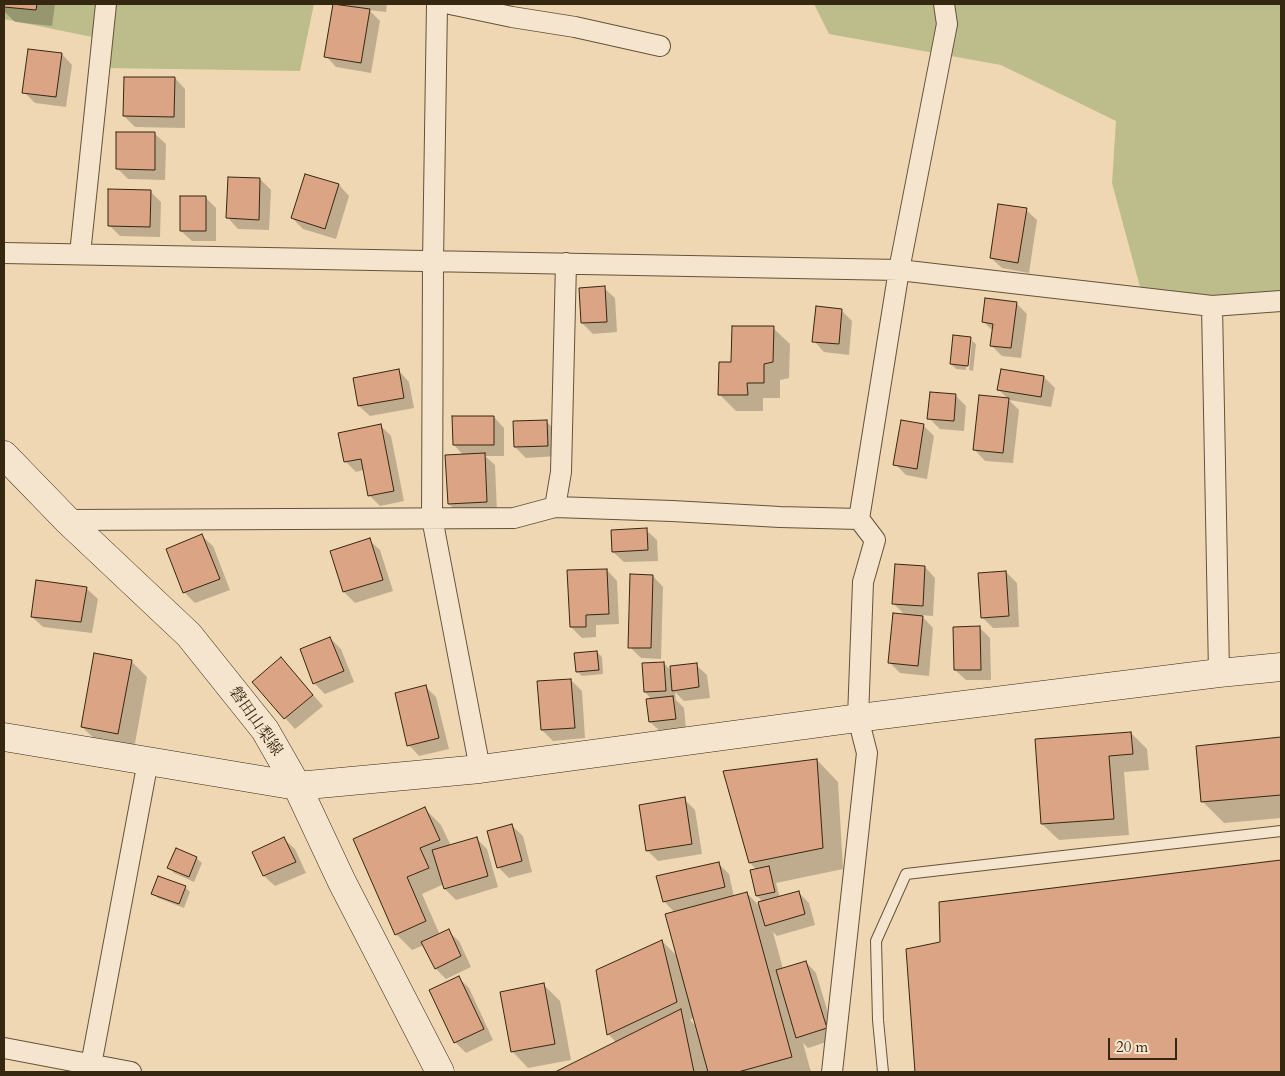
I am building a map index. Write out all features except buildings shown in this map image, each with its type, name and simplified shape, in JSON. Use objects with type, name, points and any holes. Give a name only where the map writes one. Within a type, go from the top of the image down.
[{"type":"street","points":[[80,254],[106,4]]},
{"type":"street","points":[[437,4],[432,518],[480,768]]},
{"type":"street","points":[[450,4],[512,17],[575,27],[660,46]]},
{"type":"street","points":[[832,1072],[867,754],[858,718],[863,582],[875,540],[859,518],[899,270],[948,24],[944,4]]},
{"type":"street","points":[[4,253],[899,270],[1212,306],[1281,301]]},
{"type":"street","points":[[555,508],[561,472],[566,263]]},
{"type":"street","points":[[1212,306],[1219,673]]},
{"type":"street","name":"磐田山梨線","points":[[4,455],[67,520],[188,634],[265,730],[297,786],[342,882],[440,1072]]},
{"type":"street","points":[[67,520],[514,518],[555,508],[672,510],[780,517],[859,518]]},
{"type":"street","points":[[4,738],[297,786],[480,768],[858,718],[1281,667]]},
{"type":"street","points":[[91,1065],[148,762]]},
{"type":"street","points":[[4,1048],[131,1072]]},
{"type":"lane","points":[[883,1072],[878,1020],[876,941],[906,874],[1281,831]]},
{"type":"green space","points":[[4,4],[106,4],[102,39],[4,19]]},
{"type":"green space","points":[[112,4],[314,4],[300,71],[107,68]]},
{"type":"green space","points":[[814,4],[1281,4],[1281,300],[1143,298],[1112,183],[1116,121],[1001,65],[829,34]]}]
